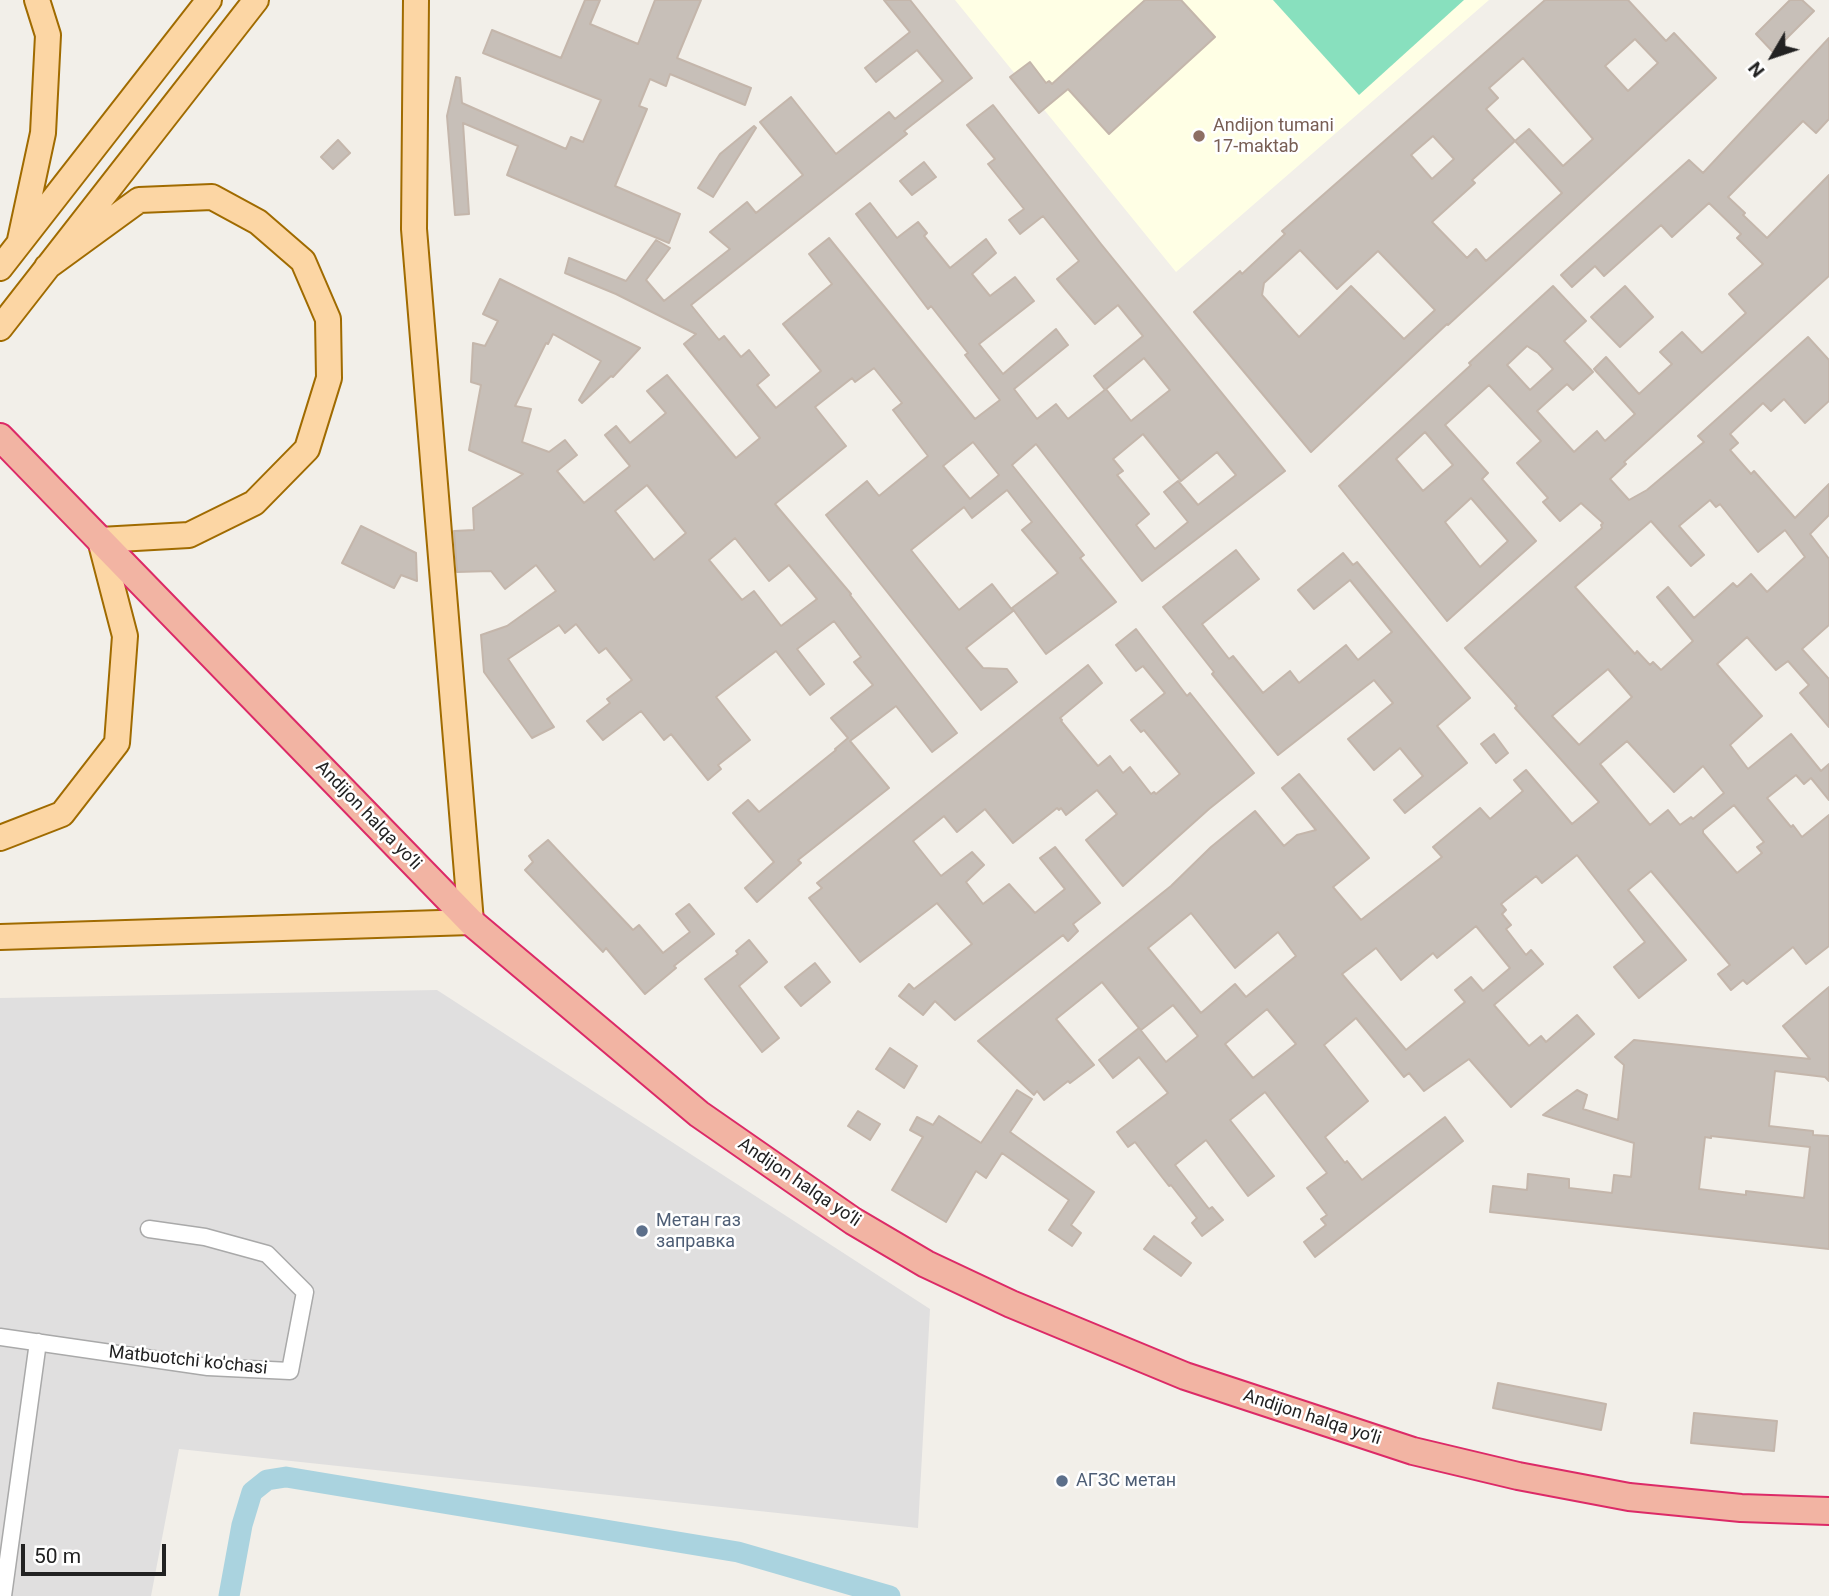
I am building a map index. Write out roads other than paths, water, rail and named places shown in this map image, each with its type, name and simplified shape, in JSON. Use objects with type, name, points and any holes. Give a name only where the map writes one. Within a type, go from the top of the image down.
[{"type":"highway","name":"Andijon halqa yo‘li","points":[[0,437],[471,922],[699,1114],[853,1221],[926,1264],[1011,1304],[1185,1376],[1413,1451],[1518,1476],[1629,1497],[1741,1508],[1829,1511]]},
{"type":"main road","points":[[19,245],[43,133],[48,35],[37,0]]},
{"type":"main road","points":[[0,268],[209,0]]},
{"type":"main road","points":[[0,328],[256,0]]},
{"type":"main road","points":[[0,937],[471,922],[414,229],[416,0]]},
{"type":"main road","points":[[0,838],[62,814],[117,743],[125,636],[100,540],[189,535],[254,503],[307,449],[329,378],[328,319],[303,261],[258,222],[212,197],[139,200],[47,267]]},
{"type":"street","name":"Matbuotchi ko'chasi","points":[[0,1337],[208,1367],[290,1371],[305,1292],[267,1254],[205,1237],[149,1229]]},
{"type":"street","points":[[3,1596],[38,1342]]},
{"type":"waterway","points":[[229,1596],[242,1525],[252,1492],[267,1480],[286,1477],[738,1552],[890,1596]]},
{"type":"place","name":"Andijon tumani 17-maktab","points":[[1199,136]]},
{"type":"place","name":"Метан газ заправка","points":[[642,1231]]},
{"type":"place","name":"АГЗС метан","points":[[1062,1481]]}]
